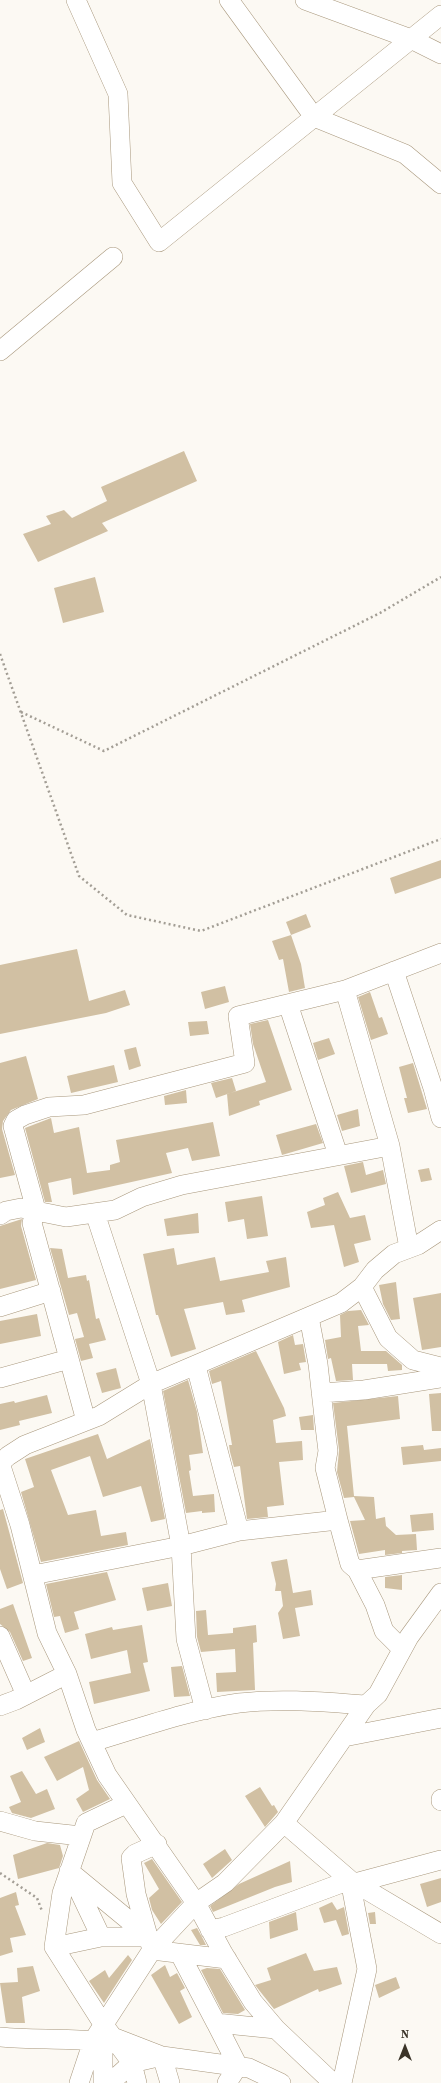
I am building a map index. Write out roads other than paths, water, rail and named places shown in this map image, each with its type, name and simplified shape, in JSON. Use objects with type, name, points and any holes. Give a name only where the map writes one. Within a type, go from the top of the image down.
[{"type":"street","points":[[76,0],[118,94],[122,184],[159,242],[441,15]]},
{"type":"street","points":[[229,0],[314,117],[405,154],[441,184]]},
{"type":"street","points":[[304,0],[411,39],[441,54]]},
{"type":"street","points":[[411,39],[441,42]]},
{"type":"street","points":[[0,351],[113,256]]},
{"type":"street","points":[[86,1421],[32,1223],[36,1210],[13,1126],[16,1120],[25,1115],[49,1107],[84,1105],[245,1063],[238,1016],[345,990],[441,953]]},
{"type":"street","points":[[394,971],[433,1088],[441,1118]]},
{"type":"street","points":[[345,990],[390,1146],[409,1248]]},
{"type":"street","points":[[288,1004],[338,1155]]},
{"type":"street","points":[[0,1215],[6,1211],[21,1208],[66,1217],[115,1210],[142,1197],[182,1185],[390,1146]]},
{"type":"street","points":[[95,1213],[151,1384],[181,1546],[186,1639],[205,1710]]},
{"type":"street","points":[[334,2083],[276,2028],[253,2002],[226,1959],[196,1903],[157,1844],[126,1804],[107,1775],[92,1742],[67,1674],[47,1633],[20,1524],[0,1463],[8,1456],[25,1446],[99,1416],[151,1384],[341,1303],[362,1287],[375,1270],[389,1258],[418,1245],[441,1230]]},
{"type":"street","points":[[362,1287],[388,1338],[414,1360],[441,1367]]},
{"type":"street","points":[[0,1307],[51,1291]]},
{"type":"street","points":[[309,1317],[321,1393],[328,1451],[325,1468],[350,1564],[357,1570],[375,1605],[384,1631],[402,1649]]},
{"type":"street","points":[[0,1378],[69,1359]]},
{"type":"street","points":[[196,1366],[239,1531]]},
{"type":"street","points":[[321,1393],[364,1390],[441,1378]]},
{"type":"street","points":[[33,1576],[181,1546],[239,1531],[338,1520]]},
{"type":"street","points":[[357,1570],[441,1558]]},
{"type":"street","points":[[105,2082],[108,2031],[150,1944],[196,1903],[225,1883],[284,1823],[320,1768],[366,1705],[378,1694],[409,1637],[441,1592]]},
{"type":"street","points":[[0,1636],[26,1695]]},
{"type":"street","points":[[0,1706],[26,1695],[67,1674]]},
{"type":"street","points":[[92,1742],[205,1710],[238,1703],[261,1701],[302,1701],[366,1705]]},
{"type":"street","points":[[344,1737],[441,1718]]},
{"type":"street","points":[[126,1804],[86,1823],[62,1893],[54,1947],[108,2031],[132,2063],[137,2083]]},
{"type":"street","points":[[0,1821],[35,1831],[81,1836]]},
{"type":"street","points":[[284,1823],[352,1882],[441,1934]]},
{"type":"street","points":[[150,1944],[136,1894],[131,1858],[135,1854],[157,1844]]},
{"type":"street","points":[[210,1930],[224,1927],[352,1882],[441,1860]]},
{"type":"street","points":[[69,1871],[101,1937]]},
{"type":"street","points":[[69,1871],[150,1944]]},
{"type":"street","points":[[342,2083],[367,1969],[352,1882]]},
{"type":"street","points":[[54,1947],[101,1937],[150,1944],[180,1954],[226,1959]]},
{"type":"street","points":[[180,1954],[238,2066]]},
{"type":"street","points":[[216,2024],[276,2028]]},
{"type":"street","points":[[79,2083],[93,2041],[108,2031]]},
{"type":"street","points":[[108,2031],[162,2056],[248,2068],[281,2083]]},
{"type":"street","points":[[0,2037],[25,2039],[64,2038],[93,2041]]},
{"type":"street","points":[[105,2082],[132,2063],[162,2056]]},
{"type":"street","points":[[162,2056],[170,2083]]},
{"type":"street","points":[[227,2083],[238,2066]]}]
